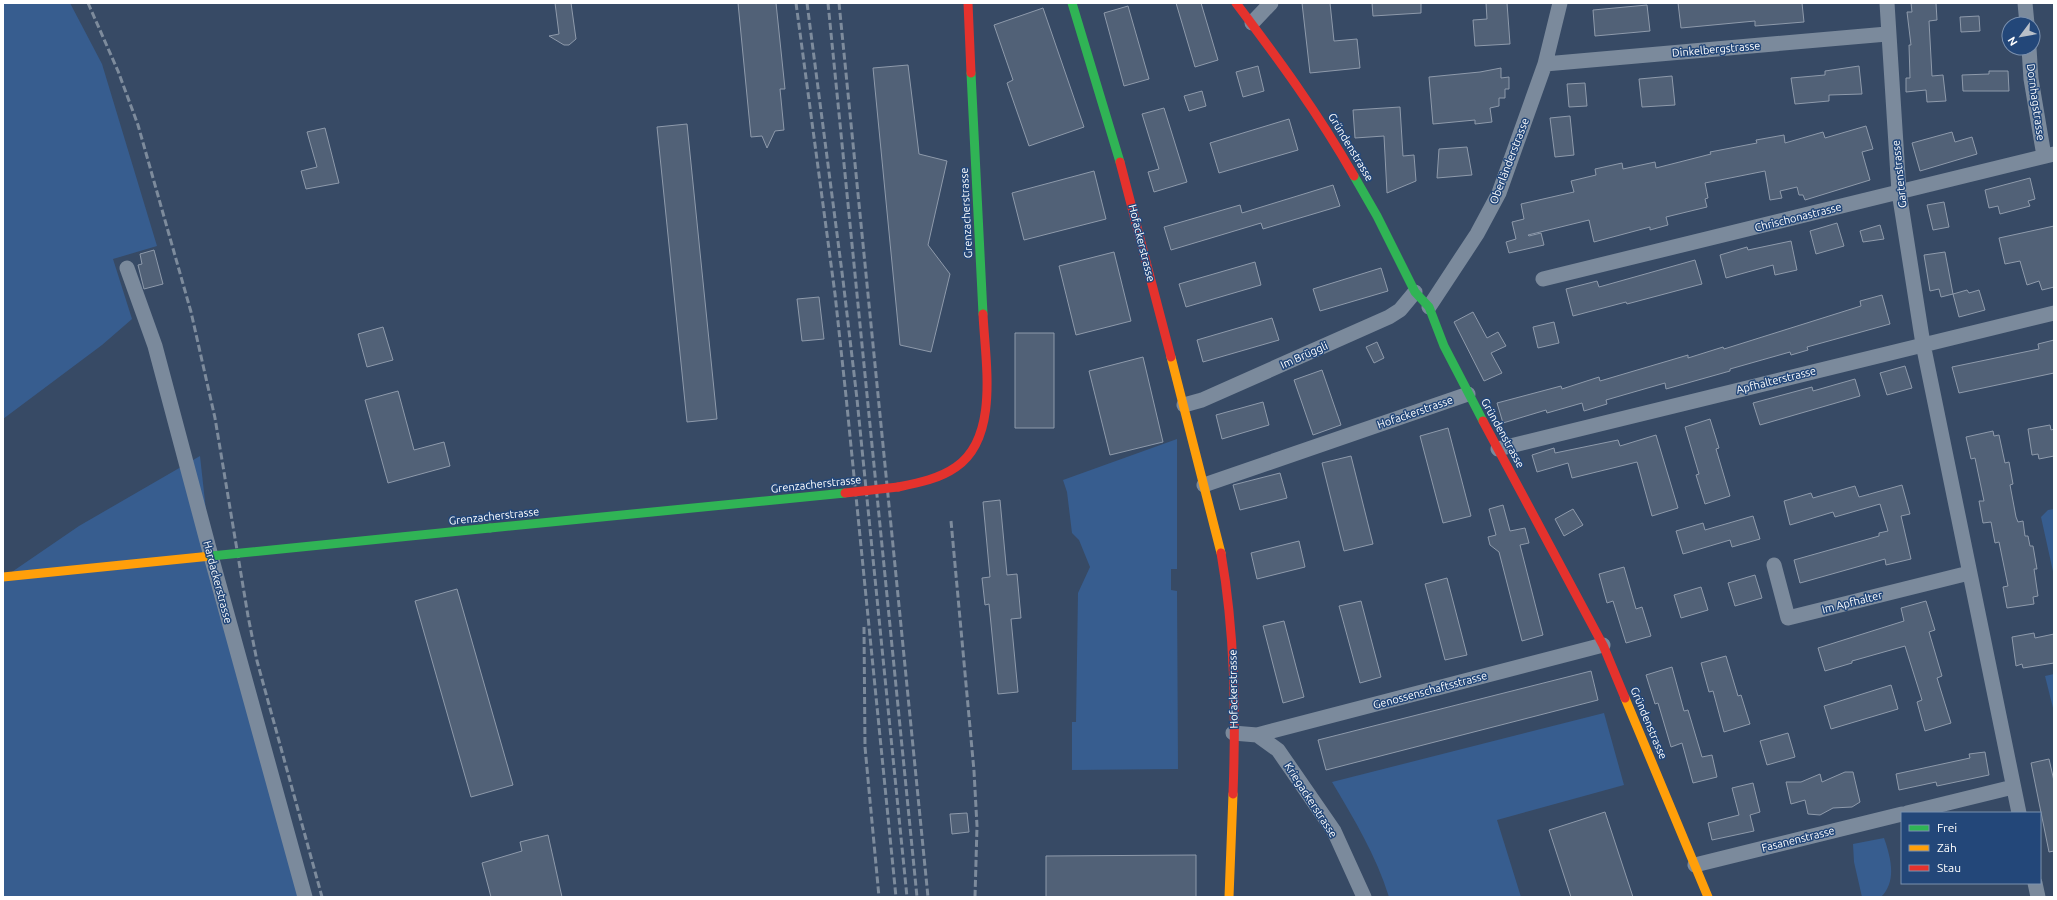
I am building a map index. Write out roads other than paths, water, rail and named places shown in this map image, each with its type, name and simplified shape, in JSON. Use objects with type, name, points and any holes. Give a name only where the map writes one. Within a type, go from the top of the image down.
[{"type":"street","name":"Hofackerstrasse","points":[[1072,3],[1130,194],[1219,543],[1230,612],[1233,733],[1229,897]]},
{"type":"street","name":"Gründenstrasse","points":[[1236,3],[1252,22],[1326,127],[1377,216],[1415,292],[1429,307],[1444,346],[1468,394],[1603,644],[1708,897]]},
{"type":"street","points":[[1252,22],[1271,3]]},
{"type":"street","name":"Oberländerstrasse","points":[[1429,307],[1477,234],[1499,193],[1545,64],[1560,3]]},
{"type":"street","name":"Gartenstrasse","points":[[1887,3],[1899,192],[1923,344],[2019,812]]},
{"type":"street","points":[[2026,3],[2027,16]]},
{"type":"street","name":"Grenzacherstrasse","points":[[3,577],[791,499],[898,487],[924,482],[943,475],[960,465],[974,448],[980,437],[987,398],[969,7]]},
{"type":"street","name":"Dinkelbergstrasse","points":[[1545,64],[1888,34]]},
{"type":"street","name":"Dornhagstrasse","points":[[2030,56],[2031,79],[2049,155]]},
{"type":"street","name":"Chrischonastrasse","points":[[1543,279],[2049,155]]},
{"type":"street","name":"Hardackerstrasse","points":[[127,268],[153,339],[210,556],[305,897]]},
{"type":"street","name":"Im Brüggli","points":[[1184,406],[1209,397],[1390,316],[1400,310],[1415,292]]},
{"type":"street","name":"Apfhalterstrasse","points":[[1498,449],[2054,313]]},
{"type":"street","name":"Hofackerstrasse","points":[[1204,485],[1468,394]]},
{"type":"street","name":"Im Apfhalter","points":[[1774,565],[1788,618],[1969,573]]},
{"type":"street","name":"Genossenschaftsstrasse","points":[[1257,734],[1603,644]]},
{"type":"street","points":[[1233,733],[1257,734]]},
{"type":"street","name":"Kriegackerstrasse","points":[[1257,734],[1278,750],[1313,798],[1334,831],[1364,897]]},
{"type":"street","points":[[1911,812],[2013,787]]},
{"type":"street","name":"Fasanenstrasse","points":[[1695,865],[1901,814]]},
{"type":"street","points":[[2035,884],[2038,897]]},
{"type":"railway","points":[[88,3],[118,71],[138,125],[191,312],[215,418],[248,616],[257,661],[322,897]]},
{"type":"railway","points":[[796,3],[835,294],[896,897]]},
{"type":"railway","points":[[807,3],[857,399],[907,897]]},
{"type":"railway","points":[[828,3],[917,897]]},
{"type":"railway","points":[[839,3],[928,897]]},
{"type":"railway","points":[[951,521],[974,771],[977,826],[975,897]]},
{"type":"railway","points":[[864,627],[865,747],[879,897]]}]
